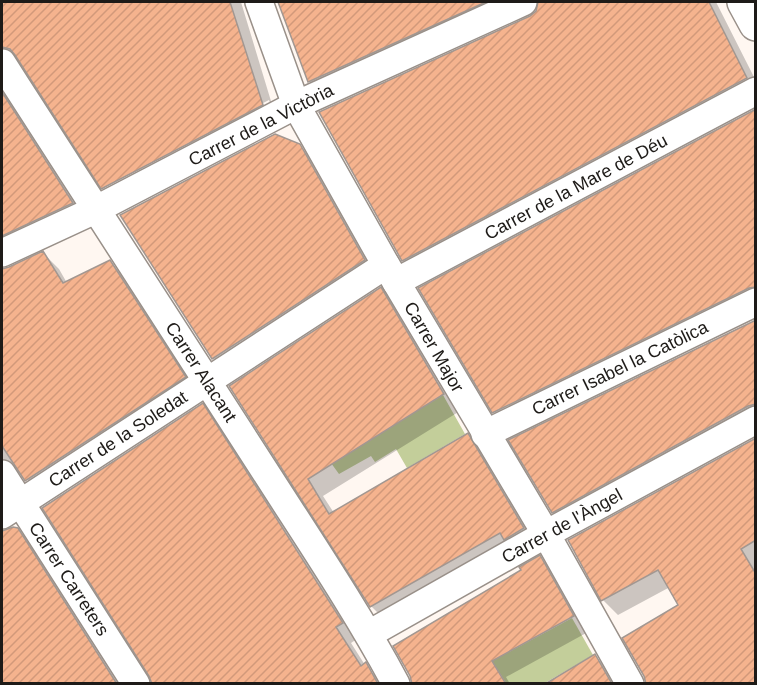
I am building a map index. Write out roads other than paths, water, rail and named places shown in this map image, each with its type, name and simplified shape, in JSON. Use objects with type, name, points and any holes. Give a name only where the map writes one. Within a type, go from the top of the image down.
[{"type":"street","name":"Carrer Major","points":[[259,2],[297,105],[391,274],[546,534],[630,684]]},
{"type":"street","name":"Carrer de la Victòria","points":[[2,253],[95,210],[297,105],[523,2]]},
{"type":"street","points":[[744,2],[756,24]]},
{"type":"street","name":"Carrer Alacant","points":[[2,63],[369,634],[396,684]]},
{"type":"street","name":"Carrer de la Mare de Déu","points":[[391,274],[756,92]]},
{"type":"street","name":"Carrer de la Soledat","points":[[10,509],[208,381],[391,274]]},
{"type":"street","name":"Carrer Isabel la Catòlica","points":[[485,434],[756,302]]},
{"type":"street","name":"Carrer de l'Àngel","points":[[369,634],[546,534],[756,420]]},
{"type":"street","name":"Carrer Carreters","points":[[2,474],[10,509],[136,684]]}]
